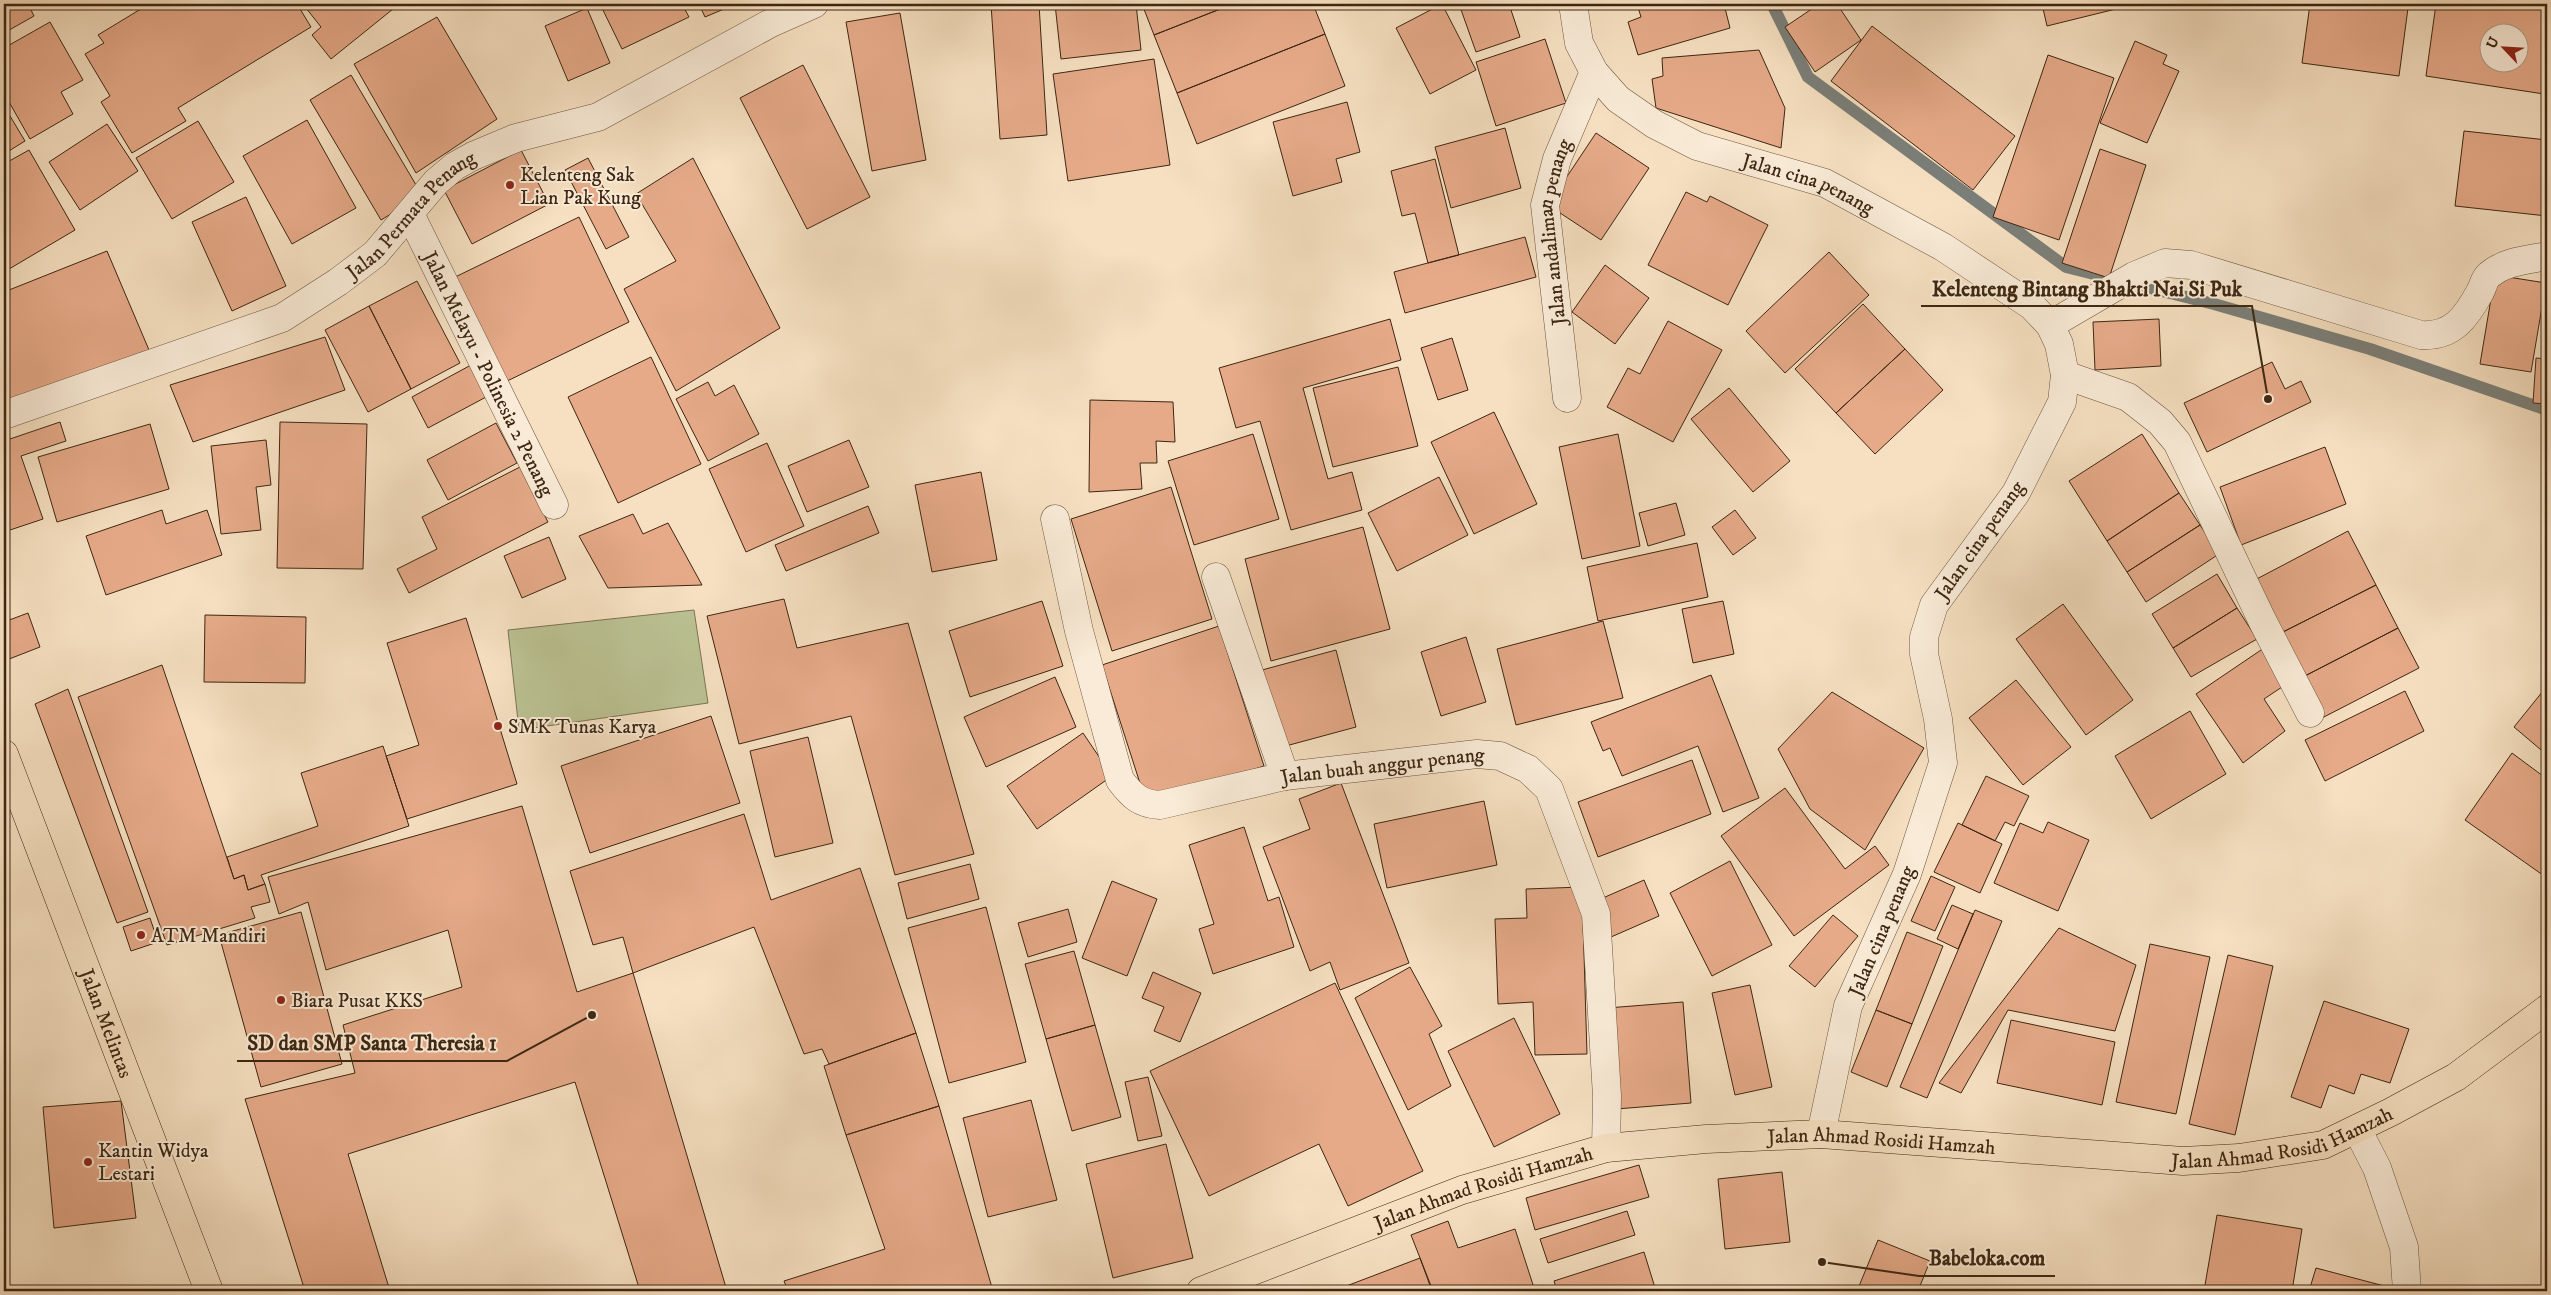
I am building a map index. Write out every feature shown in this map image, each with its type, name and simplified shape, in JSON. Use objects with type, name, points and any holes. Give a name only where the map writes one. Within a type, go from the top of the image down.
[{"type":"main road","name":"Jalan Melintas","points":[[4,754],[209,1291]]},
{"type":"main road","name":"Jalan Ahmad Rosidi Hamzah","points":[[1201,1291],[1462,1190],[1606,1148],[1706,1139],[1821,1134],[2183,1161],[2239,1158],[2323,1145],[2456,1077],[2547,1009]]},
{"type":"street","name":"Jalan Permata Penang","points":[[4,415],[282,318],[338,282],[375,254],[436,182],[454,166],[516,138],[598,117],[770,23],[814,4]]},
{"type":"street","name":"Jalan cina penang","points":[[1573,4],[1580,43],[1594,72],[1618,99],[1654,124],[1697,146],[1825,183],[1943,247],[2032,306],[2050,325],[2059,344],[2064,375],[2062,402],[2016,493],[1934,605],[1927,621],[1924,637],[1924,654],[1938,719],[1943,763],[1907,874],[1848,1006],[1821,1134]]},
{"type":"street","name":"Jalan andaliman penang","points":[[1566,398],[1545,205],[1557,159],[1594,72]]},
{"type":"street","name":"Jalan Melayu - Polinesia 2 Penang","points":[[410,214],[554,505]]},
{"type":"street","points":[[2050,325],[2134,276],[2165,263],[2191,265],[2421,336],[2435,336],[2448,332],[2458,323],[2479,293],[2487,276],[2509,263],[2547,256]]},
{"type":"street","points":[[2064,375],[2128,397],[2160,422],[2177,442],[2262,620],[2310,713]]},
{"type":"street","name":"Jalan buah anggur penang","points":[[1055,519],[1079,631],[1120,780],[1132,796],[1146,804],[1160,805],[1285,776],[1477,754],[1500,756],[1528,769],[1549,789],[1596,914],[1607,1096],[1606,1148]]},
{"type":"street","points":[[1216,577],[1285,776]]},
{"type":"street","points":[[2356,1129],[2377,1168],[2404,1247],[2407,1291]]},
{"type":"green space","points":[[694,610],[708,703],[519,730],[508,630]]},
{"type":"building","points":[[4,4],[28,4],[34,16],[4,33]]},
{"type":"building","points":[[149,4],[297,4],[311,27],[178,108],[186,121],[132,153],[101,102],[110,96],[85,54],[104,43],[98,35]]},
{"type":"building","points":[[312,4],[389,4],[393,9],[331,59],[312,35],[321,27],[306,8]]},
{"type":"building","points":[[600,4],[682,4],[689,17],[622,49]]},
{"type":"building","points":[[699,4],[736,4],[705,17]]},
{"type":"building","points":[[991,4],[1039,4],[1047,135],[1000,139]]},
{"type":"building","points":[[1055,4],[1136,4],[1141,50],[1061,59]]},
{"type":"building","points":[[1142,4],[1233,4],[1154,35]]},
{"type":"building","points":[[1233,4],[1313,4],[1325,34],[1177,93],[1154,35]]},
{"type":"building","points":[[1442,4],[1476,70],[1430,94],[1396,28]]},
{"type":"building","points":[[1459,4],[1509,4],[1520,37],[1476,52]]},
{"type":"building","points":[[1637,4],[1724,4],[1730,28],[1638,55],[1628,22],[1641,17]]},
{"type":"building","points":[[1819,4],[1837,4],[1861,40],[1815,72],[1785,27]]},
{"type":"building","points":[[2042,4],[2118,4],[2120,8],[2047,26]]},
{"type":"building","points":[[2310,4],[2375,4],[2408,8],[2399,76],[2302,63]]},
{"type":"building","points":[[2375,4],[2409,4],[2408,8]]},
{"type":"building","points":[[2436,4],[2527,4],[2547,7],[2547,70],[2544,94],[2426,76]]},
{"type":"building","points":[[587,8],[610,63],[568,81],[545,26]]},
{"type":"building","points":[[900,13],[926,160],[872,171],[846,22]]},
{"type":"building","points":[[437,17],[497,119],[416,173],[354,64]]},
{"type":"building","points":[[50,22],[83,80],[61,92],[73,114],[30,139],[4,93],[4,48]]},
{"type":"building","points":[[1872,26],[2015,136],[1973,190],[1831,81]]},
{"type":"building","points":[[1325,34],[1345,86],[1197,144],[1177,93]]},
{"type":"building","points":[[1545,39],[1566,103],[1496,126],[1476,62]]},
{"type":"building","points":[[2135,41],[2167,55],[2163,64],[2179,71],[2147,143],[2100,123]]},
{"type":"building","points":[[1759,50],[1785,108],[1781,148],[1656,108],[1652,79],[1663,76],[1662,58]]},
{"type":"building","points":[[2048,55],[2114,78],[2059,240],[1993,217]]},
{"type":"building","points":[[1154,59],[1170,165],[1068,181],[1053,74]]},
{"type":"building","points":[[803,65],[870,197],[807,229],[740,98]]},
{"type":"building","points":[[351,75],[422,195],[381,220],[310,100]]},
{"type":"building","points":[[1347,102],[1360,152],[1336,159],[1342,182],[1293,196],[1273,122]]},
{"type":"building","points":[[4,106],[25,141],[4,154]]},
{"type":"building","points":[[307,120],[356,208],[292,244],[243,156]]},
{"type":"building","points":[[198,121],[234,182],[172,219],[136,158]]},
{"type":"building","points":[[107,124],[138,171],[80,210],[49,162]]},
{"type":"building","points":[[1505,128],[1521,188],[1451,208],[1435,147]]},
{"type":"building","points":[[2464,131],[2547,140],[2547,216],[2455,206]]},
{"type":"building","points":[[1596,133],[1649,168],[1601,240],[1548,205]]},
{"type":"building","points":[[2100,149],[2146,165],[2109,278],[2062,263]]},
{"type":"building","points":[[29,150],[75,230],[4,272],[4,164]]},
{"type":"building","points":[[521,150],[549,204],[472,244],[444,190]]},
{"type":"building","points":[[588,158],[629,237],[606,249],[565,170]]},
{"type":"building","points":[[693,158],[780,328],[676,391],[624,289],[676,261],[636,194]]},
{"type":"building","points":[[1435,159],[1459,255],[1428,263],[1415,213],[1402,216],[1391,171]]},
{"type":"building","points":[[1686,192],[1707,202],[1710,196],[1768,225],[1728,305],[1648,265]]},
{"type":"building","points":[[246,197],[286,286],[232,311],[192,222]]},
{"type":"building","points":[[579,217],[629,322],[501,384],[451,279]]},
{"type":"building","points":[[1525,237],[1536,277],[1405,313],[1394,272]]},
{"type":"building","points":[[107,251],[149,350],[7,401],[4,392],[4,292]]},
{"type":"building","points":[[1829,252],[1869,295],[1785,373],[1746,331]]},
{"type":"building","points":[[1605,265],[1649,298],[1615,344],[1572,312]]},
{"type":"building","points":[[2495,275],[2546,283],[2531,372],[2480,364]]},
{"type":"building","points":[[417,281],[460,363],[411,389],[369,306]]},
{"type":"building","points":[[1863,304],[1905,349],[1836,413],[1795,369]]},
{"type":"building","points":[[369,306],[411,389],[368,412],[325,330]]},
{"type":"building","points":[[1390,319],[1401,360],[1303,388],[1328,479],[1352,472],[1362,510],[1291,530],[1260,421],[1236,428],[1219,368]]},
{"type":"building","points":[[2159,319],[2161,366],[2095,370],[2093,322]]},
{"type":"building","points":[[1668,321],[1722,350],[1673,442],[1607,407],[1628,368],[1640,374]]},
{"type":"building","points":[[325,337],[345,390],[193,442],[170,385]]},
{"type":"building","points":[[1452,338],[1468,390],[1438,400],[1421,348]]},
{"type":"building","points":[[1905,349],[1943,390],[1875,454],[1836,413]]},
{"type":"building","points":[[651,357],[701,464],[618,503],[568,397]]},
{"type":"building","points":[[2536,358],[2547,359],[2547,404],[2533,403]]},
{"type":"building","points":[[2272,362],[2285,389],[2301,381],[2311,402],[2207,452],[2184,403]]},
{"type":"building","points":[[471,365],[488,396],[428,428],[412,397]]},
{"type":"building","points":[[1398,367],[1418,446],[1333,467],[1313,388]]},
{"type":"building","points":[[708,382],[715,396],[734,385],[759,434],[708,461],[676,399]]},
{"type":"building","points":[[1729,388],[1790,461],[1753,492],[1691,419]]},
{"type":"building","points":[[1090,400],[1173,402],[1175,442],[1156,441],[1157,463],[1140,463],[1142,489],[1089,492]]},
{"type":"building","points":[[1494,412],[1537,504],[1474,534],[1431,442]]},
{"type":"building","points":[[60,422],[66,441],[21,456],[43,519],[4,532],[4,441]]},
{"type":"building","points":[[280,422],[367,424],[363,569],[277,568]]},
{"type":"building","points":[[496,423],[517,463],[448,500],[427,460]]},
{"type":"building","points":[[150,424],[169,489],[57,522],[38,457]]},
{"type":"building","points":[[1253,434],[1279,519],[1194,545],[1168,461]]},
{"type":"building","points":[[1618,434],[1640,546],[1582,559],[1559,447]]},
{"type":"building","points":[[2142,434],[2179,493],[2107,541],[2069,481]]},
{"type":"building","points":[[266,440],[271,485],[256,487],[261,530],[221,534],[211,446]]},
{"type":"building","points":[[849,440],[869,487],[807,512],[788,466]]},
{"type":"building","points":[[767,443],[804,526],[746,552],[709,469]]},
{"type":"building","points":[[2325,447],[2346,504],[2241,545],[2220,487]]},
{"type":"building","points":[[520,467],[548,522],[409,593],[397,569],[437,549],[422,517]]},
{"type":"building","points":[[981,472],[997,560],[932,572],[915,485]]},
{"type":"building","points":[[1439,477],[1468,535],[1397,571],[1368,513]]},
{"type":"building","points":[[1171,487],[1212,619],[1112,651],[1071,519]]},
{"type":"building","points":[[2179,493],[2200,525],[2127,572],[2107,541]]},
{"type":"building","points":[[1676,503],[1685,535],[1648,546],[1639,513]]},
{"type":"building","points":[[868,506],[879,533],[786,571],[775,545]]},
{"type":"building","points":[[162,510],[166,524],[207,510],[222,555],[106,595],[86,536]]},
{"type":"building","points":[[1735,510],[1756,538],[1733,555],[1712,527]]},
{"type":"building","points":[[633,514],[643,534],[668,523],[702,585],[608,588],[579,536]]},
{"type":"building","points":[[2200,525],[2219,554],[2146,602],[2127,572]]},
{"type":"building","points":[[1363,527],[1390,629],[1271,661],[1245,559]]},
{"type":"building","points":[[2348,531],[2376,585],[2277,635],[2251,582]]},
{"type":"building","points":[[549,537],[566,579],[522,598],[504,556]]},
{"type":"building","points":[[1697,543],[1708,597],[1598,621],[1587,567]]},
{"type":"building","points":[[2217,574],[2237,608],[2173,648],[2152,614]]},
{"type":"building","points":[[2376,585],[2398,628],[2299,679],[2277,635]]},
{"type":"building","points":[[784,599],[797,648],[908,623],[974,854],[895,875],[851,716],[739,744],[707,616]]},
{"type":"building","points":[[1042,601],[1063,666],[970,697],[949,631]]},
{"type":"building","points":[[1723,601],[1734,654],[1693,663],[1682,609]]},
{"type":"building","points":[[2063,604],[2133,700],[2086,735],[2016,639]]},
{"type":"building","points":[[2237,608],[2257,639],[2191,677],[2173,648]]},
{"type":"building","points":[[28,613],[40,647],[4,661],[4,622]]},
{"type":"building","points":[[205,615],[306,617],[305,683],[204,682]]},
{"type":"building","points":[[466,618],[517,784],[407,819],[386,756],[419,745],[387,643]]},
{"type":"building","points":[[1603,621],[1623,698],[1516,725],[1497,649]]},
{"type":"building","points":[[1219,626],[1264,766],[1147,805],[1102,665]]},
{"type":"building","points":[[2398,628],[2419,668],[2320,719],[2299,679]]},
{"type":"building","points":[[1466,637],[1486,702],[1441,716],[1421,652]]},
{"type":"building","points":[[2264,648],[2288,683],[2264,699],[2285,731],[2243,763],[2196,694]]},
{"type":"building","points":[[1336,650],[1356,727],[1282,747],[1262,670]]},
{"type":"building","points":[[162,665],[234,879],[244,875],[248,890],[265,884],[270,902],[251,907],[255,918],[167,945],[78,697]]},
{"type":"building","points":[[1711,675],[1759,798],[1723,812],[1698,746],[1622,776],[1610,748],[1603,751],[1591,722]]},
{"type":"building","points":[[1055,677],[1076,727],[986,767],[964,717]]},
{"type":"building","points":[[2016,680],[2071,747],[2023,785],[1969,718]]},
{"type":"building","points":[[2547,686],[2547,755],[2514,727]]},
{"type":"building","points":[[68,689],[148,912],[117,923],[35,704]]},
{"type":"building","points":[[2405,691],[2424,731],[2325,781],[2305,740]]},
{"type":"building","points":[[1832,692],[1924,748],[1865,850],[1810,809],[1778,749]]},
{"type":"building","points":[[2190,711],[2226,774],[2151,819],[2115,756]]},
{"type":"building","points":[[711,716],[740,803],[590,853],[561,766]]},
{"type":"building","points":[[1083,733],[1112,776],[1037,829],[1007,786]]},
{"type":"building","points":[[808,737],[833,843],[775,857],[750,751]]},
{"type":"building","points":[[383,746],[409,826],[261,875],[265,884],[248,890],[244,875],[234,879],[227,857],[318,826],[301,773]]},
{"type":"building","points":[[2512,753],[2547,779],[2547,878],[2465,820]]},
{"type":"building","points":[[1692,760],[1711,814],[1598,857],[1578,802]]},
{"type":"building","points":[[1986,776],[2029,796],[2014,826],[2005,822],[1995,841],[1962,825]]},
{"type":"building","points":[[1341,783],[1409,963],[1340,990],[1330,962],[1310,971],[1263,847],[1310,829],[1299,799]]},
{"type":"building","points":[[1785,788],[1845,869],[1875,846],[1889,865],[1794,936],[1721,836]]},
{"type":"building","points":[[1484,801],[1497,865],[1387,888],[1374,824]]},
{"type":"building","points":[[522,806],[577,992],[633,973],[727,1291],[640,1291],[575,1082],[348,1154],[390,1291],[305,1291],[245,1099],[355,1073],[343,1025],[462,987],[448,930],[326,970],[308,902],[279,914],[268,877]]},
{"type":"building","points":[[744,814],[771,900],[860,868],[916,1033],[829,1064],[822,1049],[804,1054],[754,927],[633,973],[623,937],[593,945],[570,871]]},
{"type":"building","points":[[2048,822],[2089,840],[2058,911],[1994,883],[2020,823],[2043,833]]},
{"type":"building","points":[[1958,823],[2002,844],[1980,893],[1934,872]]},
{"type":"building","points":[[1244,827],[1268,901],[1279,897],[1294,947],[1213,974],[1199,929],[1214,924],[1189,845]]},
{"type":"building","points":[[1730,861],[1772,945],[1712,976],[1670,893]]},
{"type":"building","points":[[970,864],[979,899],[907,919],[898,883]]},
{"type":"building","points":[[1931,876],[1955,887],[1935,931],[1911,921]]},
{"type":"building","points":[[1644,880],[1659,916],[1611,937],[1596,901]]},
{"type":"building","points":[[1112,881],[1157,899],[1127,976],[1082,958]]},
{"type":"building","points":[[1582,887],[1587,1054],[1535,1055],[1533,1002],[1498,1004],[1495,919],[1527,918],[1526,889]]},
{"type":"building","points":[[1952,905],[1973,914],[1958,949],[1937,939]]},
{"type":"building","points":[[986,907],[1026,1062],[949,1083],[908,928]]},
{"type":"building","points":[[1068,909],[1077,942],[1028,957],[1018,923]]},
{"type":"building","points":[[1975,910],[2002,921],[1927,1098],[1900,1087]]},
{"type":"building","name":"Biara Pusat KKS","points":[[301,912],[342,1064],[261,1087],[219,935]]},
{"type":"building","points":[[1833,915],[1858,936],[1815,987],[1789,966]]},
{"type":"building","name":"ATM Mandiri","points":[[150,918],[158,942],[131,951],[123,927]]},
{"type":"building","points":[[2059,928],[2136,965],[2115,1031],[2008,1010],[1961,1093],[1939,1083]]},
{"type":"building","points":[[1907,932],[1943,946],[1912,1024],[1876,1010]]},
{"type":"building","points":[[2150,944],[2210,957],[2176,1114],[2116,1102]]},
{"type":"building","points":[[1074,951],[1095,1025],[1046,1039],[1025,964]]},
{"type":"building","points":[[2228,955],[2273,966],[2235,1135],[2189,1124]]},
{"type":"building","points":[[1410,967],[1442,1026],[1429,1034],[1451,1086],[1408,1110],[1355,998]]},
{"type":"building","points":[[1153,972],[1201,993],[1180,1042],[1154,1031],[1164,1007],[1142,998]]},
{"type":"building","points":[[1335,983],[1423,1171],[1348,1206],[1319,1144],[1209,1196],[1150,1071]]},
{"type":"building","points":[[1750,985],[1772,1087],[1735,1095],[1712,993]]},
{"type":"building","points":[[2324,1001],[2409,1029],[2390,1083],[2361,1074],[2354,1094],[2329,1085],[2321,1108],[2291,1097]]},
{"type":"building","points":[[1683,1002],[1691,1103],[1616,1109],[1607,1008]]},
{"type":"building","points":[[1876,1010],[1912,1024],[1887,1087],[1851,1072]]},
{"type":"building","points":[[1514,1018],[1560,1114],[1494,1147],[1448,1051]]},
{"type":"building","points":[[2011,1020],[2115,1042],[2102,1105],[1997,1083]]},
{"type":"building","points":[[1095,1025],[1121,1117],[1072,1131],[1046,1039]]},
{"type":"building","points":[[916,1033],[939,1106],[846,1135],[824,1066]]},
{"type":"building","points":[[1148,1077],[1162,1136],[1138,1141],[1125,1082]]},
{"type":"building","points":[[1031,1100],[1057,1200],[988,1217],[963,1118]]},
{"type":"building","name":"Kantin Widya Lestari","points":[[121,1101],[136,1218],[54,1228],[43,1107]]},
{"type":"building","points":[[939,1106],[993,1291],[788,1291],[784,1281],[885,1249],[846,1135]]},
{"type":"building","points":[[1166,1144],[1193,1258],[1113,1278],[1086,1164]]},
{"type":"building","points":[[1639,1165],[1649,1197],[1535,1230],[1526,1198]]},
{"type":"building","points":[[1782,1172],[1790,1242],[1725,1249],[1718,1179]]},
{"type":"building","points":[[1627,1211],[1635,1235],[1548,1263],[1540,1239]]},
{"type":"building","points":[[2217,1215],[2302,1229],[2292,1291],[2204,1291]]},
{"type":"building","points":[[1448,1221],[1458,1248],[1515,1229],[1535,1291],[1433,1291],[1411,1235]]},
{"type":"building","points":[[1878,1240],[1930,1261],[1918,1291],[1857,1291]]},
{"type":"building","points":[[1644,1252],[1656,1291],[1557,1291],[1554,1281]]},
{"type":"building","points":[[1420,1258],[1432,1291],[1352,1291],[1349,1285]]},
{"type":"building","points":[[2316,1268],[2392,1288],[2391,1291],[2309,1291]]},
{"type":"building","points":[[1349,1285],[1352,1291],[1332,1291]]},
{"type":"waterway","points":[[1772,4],[1808,77],[2066,267],[2214,304],[2370,349],[2547,410]]},
{"type":"place","name":"Kelenteng Sak Lian Pak Kung","points":[[510,185]]},
{"type":"place","name":"Kelenteng Bintang Bhakti Nai Si Puk","points":[[2268,399]]},
{"type":"place","name":"SMK Tunas Karya","points":[[498,726]]},
{"type":"place","name":"ATM Mandiri","points":[[141,935]]},
{"type":"place","name":"Biara Pusat KKS","points":[[281,1000]]},
{"type":"place","name":"SD dan SMP Santa Theresia 1","points":[[592,1015]]},
{"type":"place","name":"Kantin Widya Lestari","points":[[88,1162]]},
{"type":"place","name":"Babeloka.com","points":[[1822,1262]]}]
